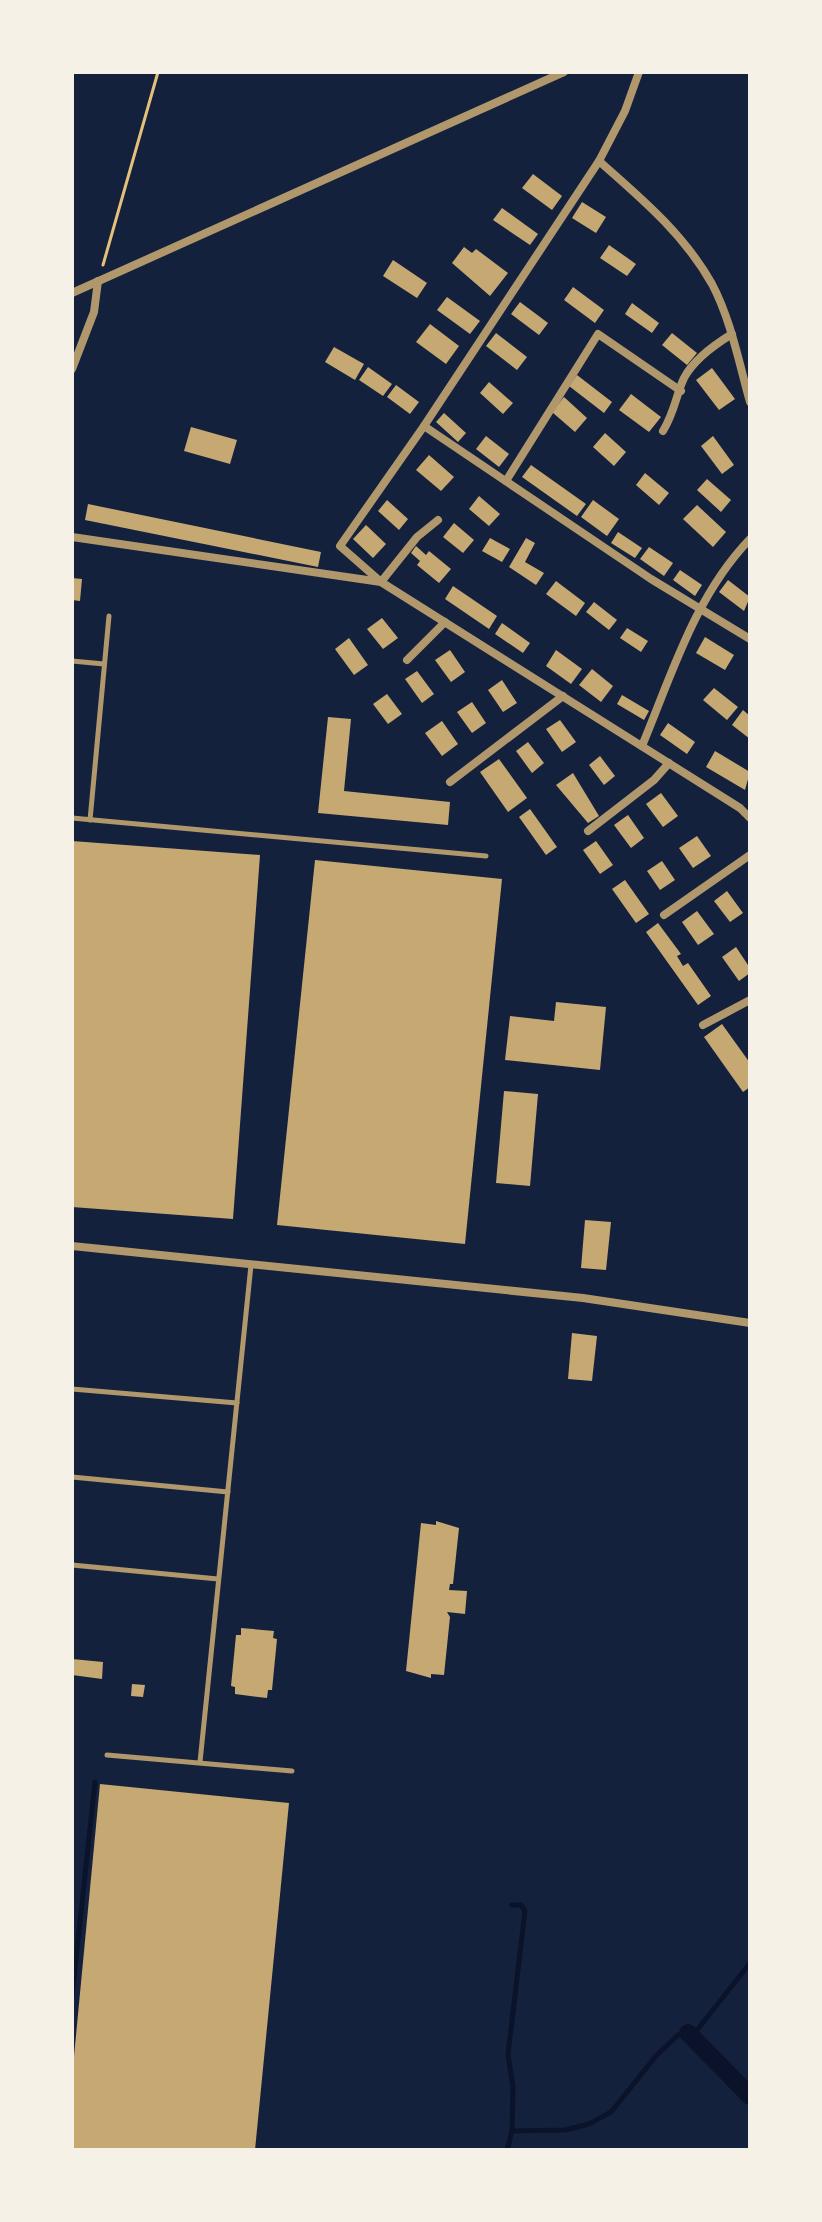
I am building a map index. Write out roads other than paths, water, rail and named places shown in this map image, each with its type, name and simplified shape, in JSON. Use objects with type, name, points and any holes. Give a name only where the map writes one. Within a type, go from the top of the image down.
[{"type":"street","points":[[72,293],[564,72]]},
{"type":"street","points":[[639,72],[625,111],[599,161],[424,426],[340,546],[381,582],[669,763],[750,818]]},
{"type":"street","points":[[599,161],[655,209],[712,285],[732,334],[750,402]]},
{"type":"street","points":[[72,369],[94,312],[98,281]]},
{"type":"street","points":[[506,481],[598,334],[681,391]]},
{"type":"street","points":[[663,431],[684,379],[697,361],[732,334]]},
{"type":"street","points":[[424,426],[750,639]]},
{"type":"street","points":[[381,582],[417,537],[438,520]]},
{"type":"street","points":[[72,537],[381,582]]},
{"type":"street","points":[[642,746],[700,609],[723,568],[750,539]]},
{"type":"street","points":[[407,660],[445,622]]},
{"type":"street","points":[[450,782],[563,696]]},
{"type":"street","points":[[588,831],[654,780],[669,763]]},
{"type":"street","points":[[664,915],[750,855]]},
{"type":"street","points":[[703,1025],[750,1000]]},
{"type":"street","points":[[72,1246],[583,1298],[750,1323]]},
{"type":"lane","points":[[90,820],[109,616]]},
{"type":"lane","points":[[72,661],[104,664]]},
{"type":"lane","points":[[72,818],[486,856]]},
{"type":"lane","points":[[200,1762],[251,1265]]},
{"type":"lane","points":[[72,1389],[237,1403]]},
{"type":"lane","points":[[72,1477],[228,1492]]},
{"type":"lane","points":[[72,1565],[218,1579]]},
{"type":"lane","points":[[107,1755],[292,1771]]},
{"type":"waterway","points":[[72,1997],[95,1782]]},
{"type":"waterway","points":[[512,1905],[521,1905],[525,1911],[508,2054],[513,2088],[512,2131]]},
{"type":"waterway","points":[[507,2150],[512,2131],[565,2130],[589,2124],[611,2112],[656,2056],[678,2035],[697,2030],[750,1963]]},
{"type":"waterway","points":[[688,2033],[750,2096]]}]
